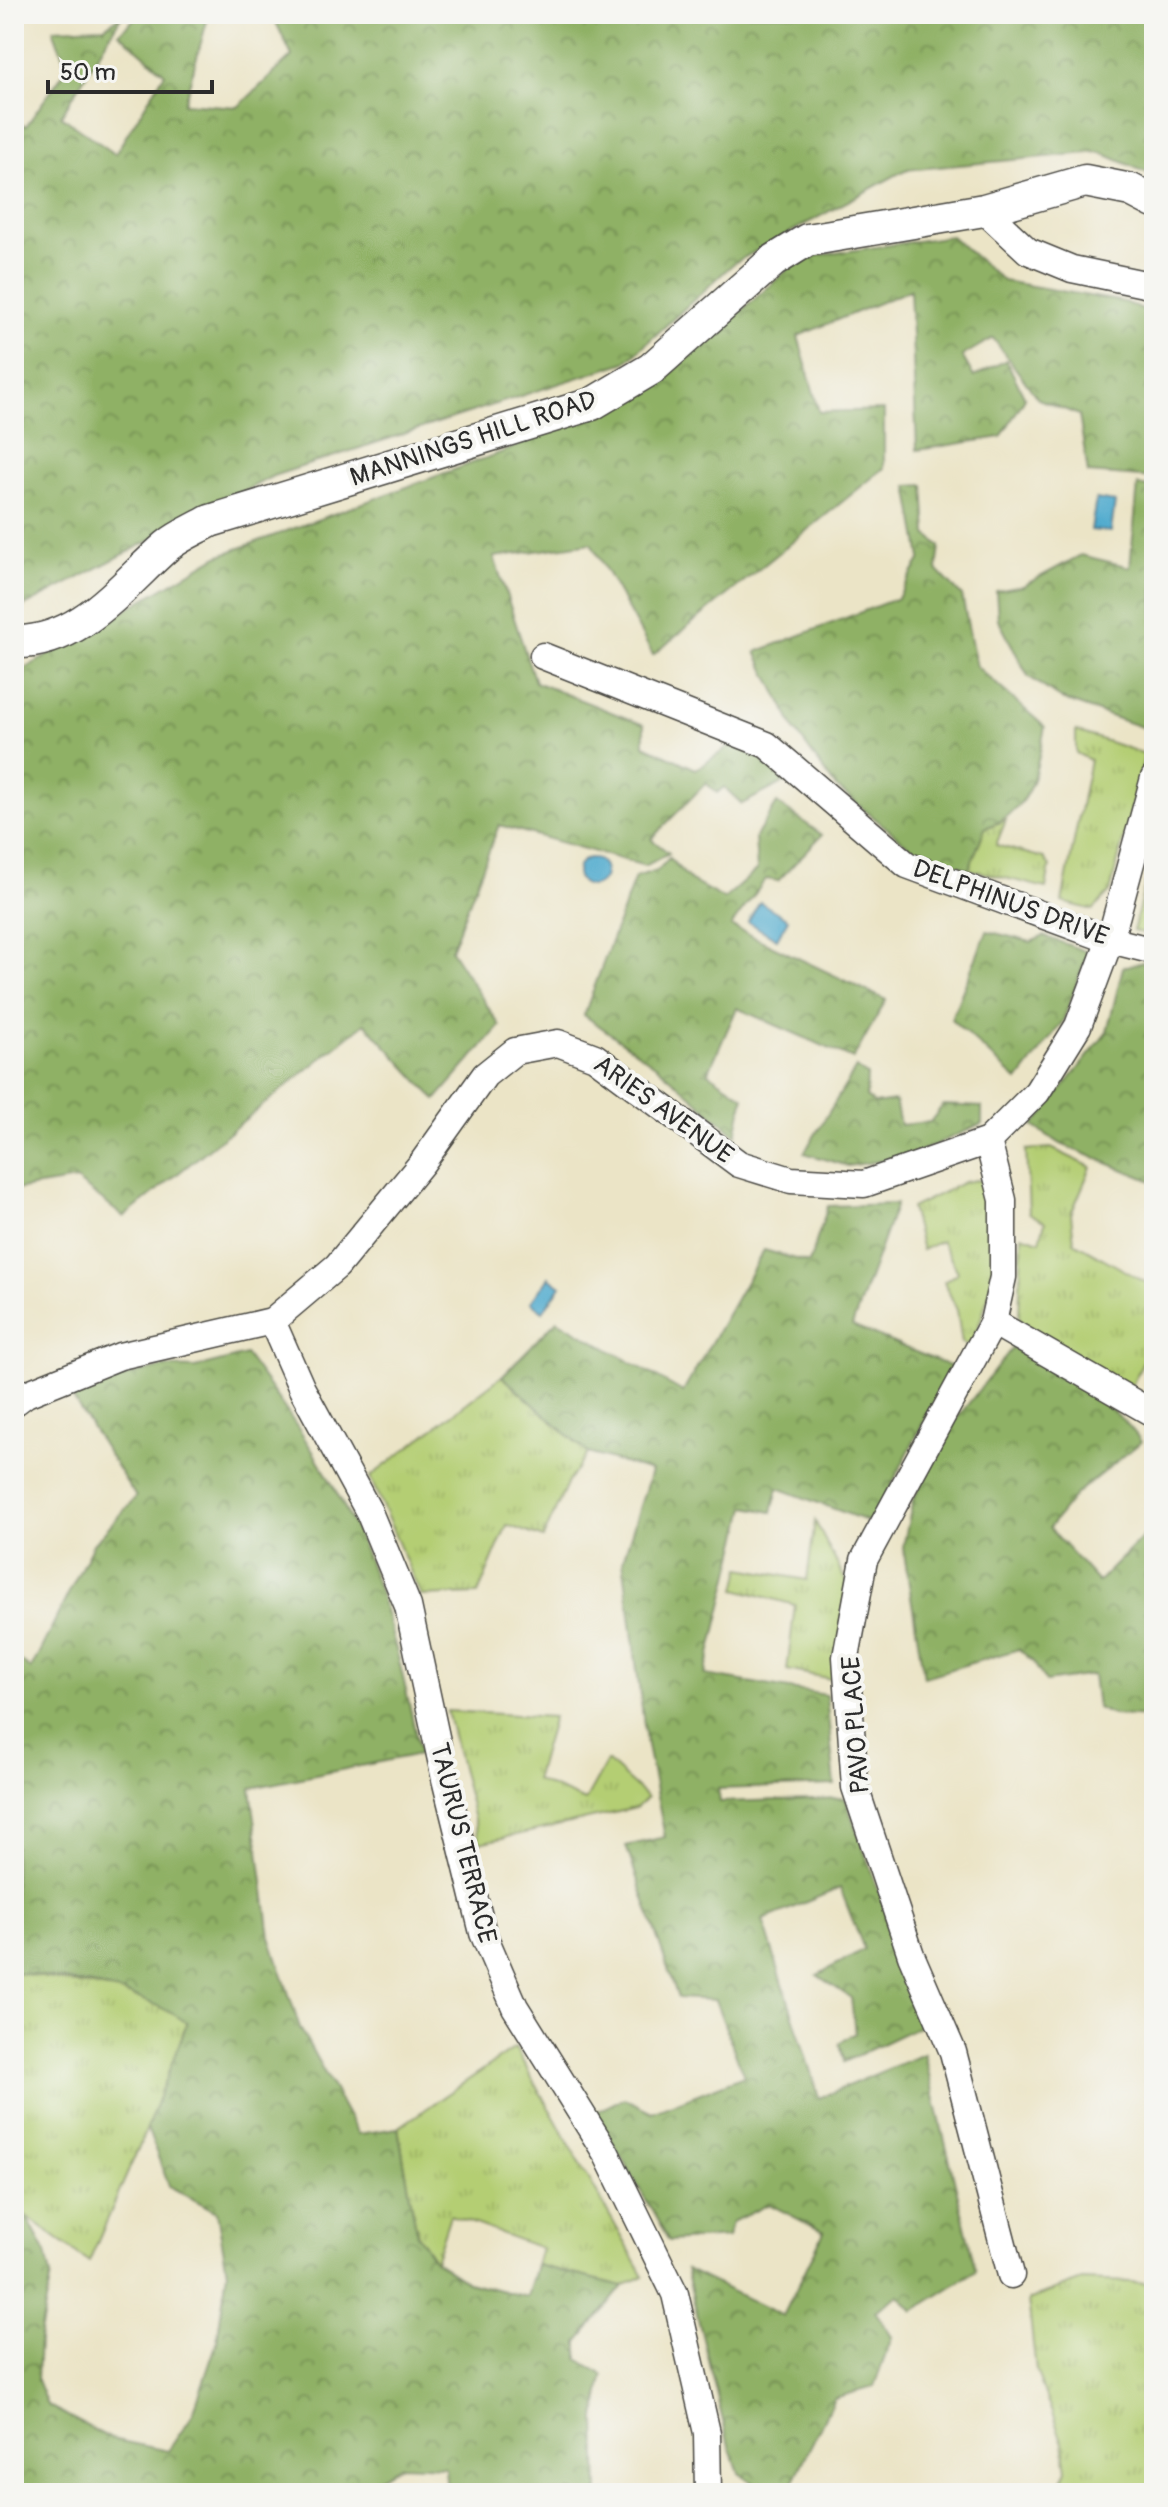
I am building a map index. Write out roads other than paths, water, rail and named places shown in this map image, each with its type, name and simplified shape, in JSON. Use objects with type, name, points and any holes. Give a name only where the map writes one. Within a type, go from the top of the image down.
[{"type":"main road","name":"MANNINGS HILL ROAD","points":[[14,642],[57,635],[91,617],[170,543],[210,521],[592,404],[651,369],[773,261],[807,240],[984,210],[1085,181],[1131,190],[1154,202]]},
{"type":"street","points":[[984,210],[1028,251],[1072,269],[1154,286]]},
{"type":"street","name":"DELPHINUS DRIVE","points":[[543,656],[767,745],[907,865],[1110,940],[1154,951]]},
{"type":"street","name":"ARIES AVENUE","points":[[14,1403],[26,1394],[120,1356],[272,1321],[337,1266],[422,1163],[485,1075],[515,1051],[558,1043],[595,1057],[739,1164],[791,1180],[864,1184],[988,1141],[1037,1092],[1078,1026],[1110,940],[1154,778]]},
{"type":"street","name":"PAVO PLACE","points":[[988,1141],[1003,1200],[1003,1277],[993,1322],[864,1560],[846,1657],[855,1787],[911,1955],[953,2052],[1011,2275]]},
{"type":"street","name":"TAURUS TERRACE","points":[[272,1321],[302,1389],[369,1512],[408,1606],[445,1779],[483,1933],[515,2007],[606,2153],[675,2294],[707,2433],[713,2491]]},
{"type":"street","points":[[993,1322],[1154,1414]]},
{"type":"water","points":[[1096,499],[1115,502],[1111,532],[1091,530]]},
{"type":"water","points":[[591,858],[601,862],[605,872],[601,882],[591,886],[581,882],[577,872],[581,862]]},
{"type":"water","points":[[760,902],[788,919],[777,939],[748,922]]},
{"type":"water","points":[[549,1277],[561,1286],[543,1311],[531,1302]]}]
